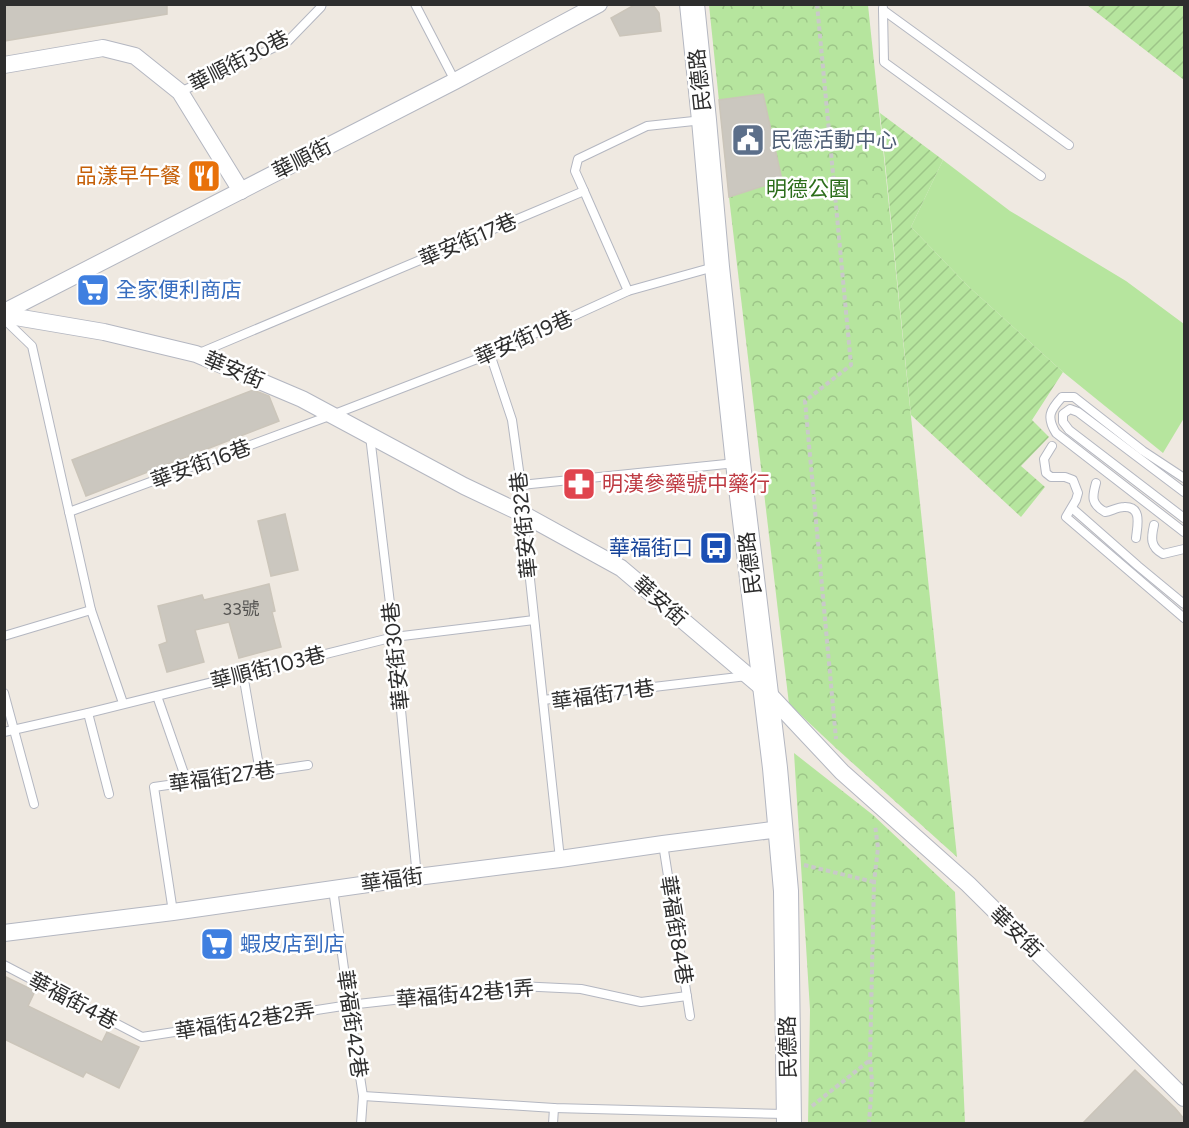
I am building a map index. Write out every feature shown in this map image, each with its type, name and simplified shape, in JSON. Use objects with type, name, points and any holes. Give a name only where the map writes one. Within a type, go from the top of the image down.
[{"type":"street","name":"華順街","points":[[4,316],[599,4]]},
{"type":"street","name":"民德路","points":[[692,4],[738,463],[756,684],[780,830],[786,891],[795,1115]]},
{"type":"street","name":"華順街30巷","points":[[4,65],[103,48],[135,56],[180,92],[241,191]]},
{"type":"street","name":"華安街","points":[[4,316],[104,332],[196,354],[302,399],[464,486],[523,514],[621,568],[756,684],[842,772],[968,884],[1185,1098]]},
{"type":"street","name":"華福街","points":[[4,933],[560,860],[663,843],[780,830]]},
{"type":"lane","name":"華順街30巷","points":[[180,92],[288,40],[322,4]]},
{"type":"lane","points":[[415,4],[455,81]]},
{"type":"lane","points":[[883,7],[1069,145]]},
{"type":"lane","points":[[883,7],[884,62],[1041,177]]},
{"type":"lane","points":[[628,291],[575,171],[578,159],[647,126],[704,120]]},
{"type":"lane","name":"華安街17巷","points":[[196,354],[584,191]]},
{"type":"lane","name":"華安街19巷","points":[[332,415],[490,354],[628,291],[717,267]]},
{"type":"lane","points":[[4,316],[32,346],[91,610],[123,703]]},
{"type":"lane","name":"華安街32巷","points":[[490,354],[512,420],[543,700]]},
{"type":"lane","points":[[1185,478],[1143,451],[1074,397],[1062,397],[1050,413],[1051,425],[1056,434],[1185,532]]},
{"type":"lane","points":[[1185,492],[1078,412],[1070,409],[1063,414],[1063,422],[1068,430],[1185,518]]},
{"type":"lane","name":"華安街16巷","points":[[69,512],[332,415]]},
{"type":"lane","name":"華安街30巷","points":[[370,436],[394,636],[417,877]]},
{"type":"lane","points":[[1052,446],[1044,459],[1046,473],[1051,477],[1065,477],[1073,480],[1078,493],[1066,517],[1185,618]]},
{"type":"lane","points":[[521,485],[738,463]]},
{"type":"lane","points":[[1096,483],[1093,493],[1094,502],[1099,509],[1105,512],[1122,507],[1134,509],[1138,522],[1136,538]]},
{"type":"lane","points":[[1072,508],[1185,604]]},
{"type":"lane","points":[[1154,525],[1151,536],[1152,544],[1157,551],[1163,554],[1185,549]]},
{"type":"lane","points":[[4,636],[91,610]]},
{"type":"lane","name":"華順街103巷","points":[[9,731],[394,636],[534,620]]},
{"type":"lane","points":[[243,674],[260,772]]},
{"type":"lane","name":"華福街71巷","points":[[560,860],[543,700],[756,684]]},
{"type":"lane","points":[[4,693],[9,731],[34,804]]},
{"type":"lane","points":[[157,696],[187,782]]},
{"type":"lane","points":[[88,713],[109,794]]},
{"type":"lane","name":"華福街27巷","points":[[173,912],[154,786],[308,765]]},
{"type":"lane","name":"華福街84巷","points":[[663,843],[690,1016]]},
{"type":"lane","name":"華福街42巷","points":[[333,888],[363,1096],[361,1124]]},
{"type":"lane","name":"華福街4巷","points":[[4,965],[142,1037]]},
{"type":"lane","name":"華福街42巷1弄","points":[[349,1005],[518,986],[580,989],[641,1002],[687,996]]},
{"type":"lane","name":"華福街42巷2弄","points":[[142,1037],[349,1005]]},
{"type":"lane","points":[[363,1096],[554,1108],[795,1115]]},
{"type":"lane","points":[[553,1124],[554,1108]]},
{"type":"path","points":[[817,4],[851,365],[806,401],[837,749]]},
{"type":"path","points":[[869,1124],[872,1081],[870,1060],[874,882],[878,848],[873,815]]},
{"type":"path","points":[[800,864],[874,882]]},
{"type":"path","points":[[795,1115],[870,1060]]},
{"type":"green space","name":"明德公園","points":[[709,5],[868,5],[957,857],[789,704],[729,197]]},
{"type":"green space","points":[[1087,5],[1184,5],[1184,80]]},
{"type":"green space","points":[[880,113],[943,160],[911,227],[968,286],[1063,372],[1032,420],[1049,437],[1021,466],[1045,487],[1021,517],[911,415]]},
{"type":"green space","points":[[943,160],[1010,211],[1126,281],[1184,324],[1184,418],[1163,453],[1063,372],[968,286],[911,227]]},
{"type":"green space","points":[[794,753],[873,815],[955,892],[965,1123],[808,1123],[810,1010]]},
{"type":"building","points":[[4,4],[167,4],[167,14],[4,41]]},
{"type":"building","points":[[636,4],[652,4],[659,13],[661,31],[620,36],[611,18]]},
{"type":"building","name":"民德活動中心","points":[[763,94],[782,180],[729,197],[719,100]]},
{"type":"building","points":[[253,390],[269,396],[279,421],[86,496],[72,460]]},
{"type":"building","points":[[285,514],[298,570],[271,576],[258,521]]},
{"type":"building","points":[[269,584],[275,611],[272,612],[281,647],[239,658],[229,622],[195,630],[204,662],[167,672],[159,645],[167,642],[158,606],[202,595],[204,600]]},
{"type":"building","points":[[4,976],[35,991],[28,1006],[102,1042],[107,1032],[139,1047],[119,1088],[86,1072],[83,1077],[4,1039]]},
{"type":"building","points":[[1135,1070],[1175,1108],[1185,1120],[1185,1124],[1082,1124]]},
{"type":"place","name":"民德活動中心","points":[[748,140]]},
{"type":"place","name":"品漾早午餐","points":[[204,176]]},
{"type":"place","name":"全家便利商店","points":[[93,290]]},
{"type":"place","name":"明漢參藥號中藥行","points":[[579,484]]},
{"type":"place","name":"華福街口","points":[[716,548]]},
{"type":"place","name":"蝦皮店到店","points":[[217,944]]}]
